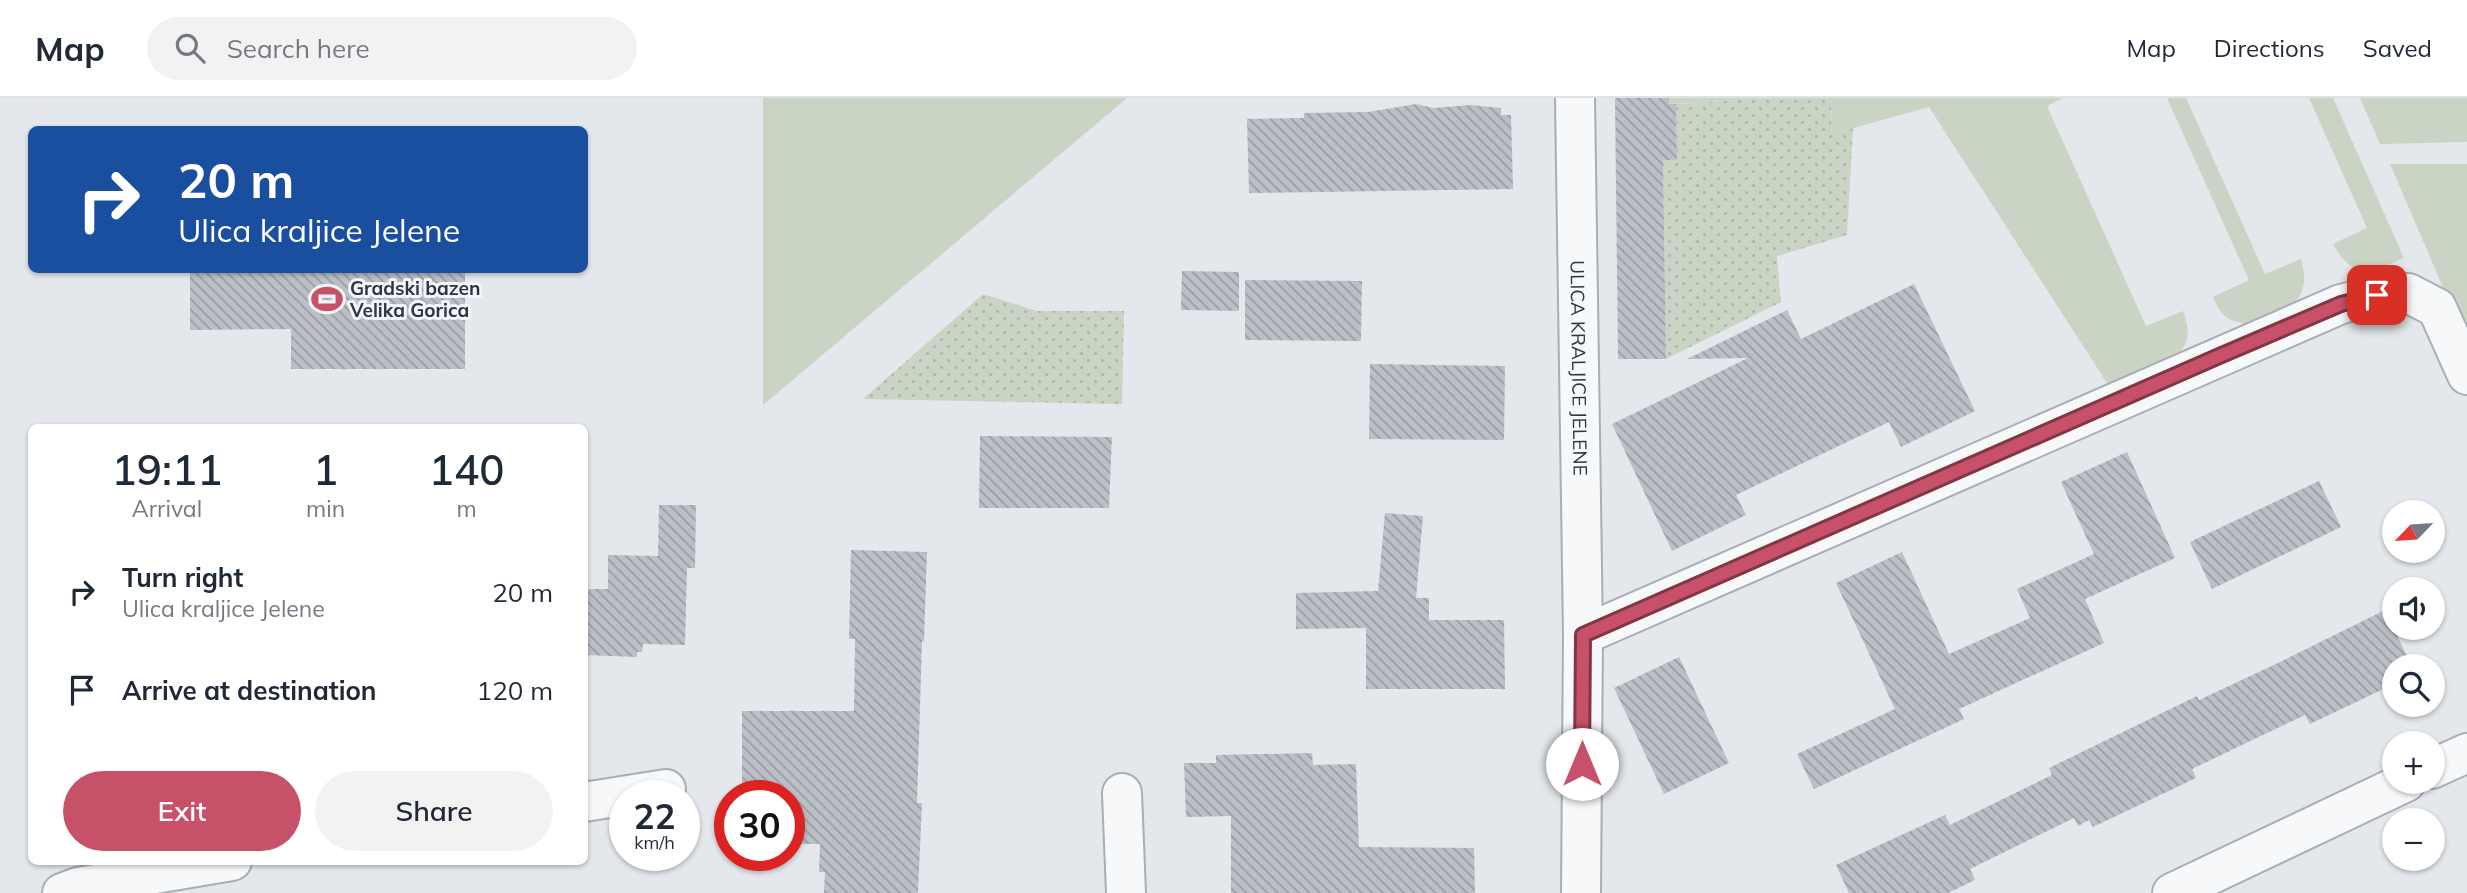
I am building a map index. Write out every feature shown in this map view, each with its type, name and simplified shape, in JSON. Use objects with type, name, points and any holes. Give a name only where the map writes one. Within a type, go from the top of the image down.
[{"type":"street","name":"ULICA KRALJICE JELENE","points":[[1575,98],[1583,635],[1581,893]]},
{"type":"street","points":[[1583,635],[2341,304],[2377,295],[2409,293],[2437,308],[2467,375]]},
{"type":"street","points":[[2445,763],[2467,753]]},
{"type":"street","points":[[1122,793],[1126,893]]},
{"type":"street","points":[[2172,893],[2382,793]]},
{"type":"street","points":[[588,801],[609,798]]},
{"type":"street","points":[[62,893],[78,887],[209,865]]},
{"type":"green space","points":[[763,98],[1127,98],[763,405]]},
{"type":"green space","points":[[1669,98],[1771,98],[1669,104]]},
{"type":"green space","points":[[1771,98],[1831,98],[1832,134],[1853,128],[1847,235],[1777,256],[1781,302],[1666,359],[1663,160],[1677,159],[1676,104]]},
{"type":"green space","points":[[1831,98],[2063,98],[2047,106],[2146,326],[2183,311],[2188,334],[2183,348],[2170,360],[2109,386],[1929,107],[1832,134]]},
{"type":"green space","points":[[2167,98],[2186,98],[2265,274],[2301,259],[2304,278],[2302,292],[2293,304],[2275,316],[2253,322],[2233,321],[2221,312],[2213,297],[2249,280]]},
{"type":"green space","points":[[2309,98],[2333,98],[2404,258],[2372,270],[2364,270],[2356,268],[2340,256],[2333,244],[2367,228]]},
{"type":"green space","points":[[2360,98],[2467,98],[2467,142],[2380,144]]},
{"type":"green space","points":[[2390,164],[2467,164],[2467,323],[2454,313]]},
{"type":"green space","points":[[983,294],[1037,311],[1124,311],[1122,404],[863,399]]},
{"type":"building","points":[[1615,98],[1669,98],[1669,104],[1676,104],[1677,160],[1663,160],[1666,359],[1618,359]]},
{"type":"building","points":[[1416,104],[1433,108],[1471,105],[1501,108],[1501,115],[1511,115],[1513,189],[1249,193],[1247,119],[1304,118],[1304,113],[1368,112]]},
{"type":"building","points":[[1182,271],[1239,272],[1239,311],[1181,310]]},
{"type":"building","name":"Gradski bazen Velika Gorica","points":[[190,273],[465,273],[465,369],[291,369],[291,329],[190,330]]},
{"type":"building","points":[[1245,280],[1362,281],[1361,341],[1245,340]]},
{"type":"building","points":[[1914,284],[1975,411],[1901,447],[1889,422],[1736,495],[1746,515],[1672,551],[1612,424],[1748,358],[1687,359],[1787,310],[1801,339]]},
{"type":"building","points":[[1370,364],[1505,366],[1504,440],[1369,439]]},
{"type":"building","points":[[980,436],[1112,437],[1109,508],[979,508]]},
{"type":"building","points":[[2127,452],[2175,558],[2085,599],[2104,643],[1959,709],[1964,719],[1814,789],[1797,754],[1895,709],[1836,583],[1902,552],[1949,654],[2030,618],[2017,589],[2094,554],[2061,482]]},
{"type":"building","points":[[2319,481],[2341,527],[2212,589],[2190,542]]},
{"type":"building","points":[[659,505],[696,505],[695,568],[687,568],[685,645],[643,644],[642,652],[637,652],[637,657],[588,655],[588,589],[608,589],[608,555],[658,556]]},
{"type":"building","points":[[1385,513],[1423,516],[1416,598],[1429,598],[1429,620],[1504,620],[1505,689],[1366,689],[1366,628],[1296,629],[1296,593],[1378,591]]},
{"type":"building","points":[[851,550],[927,552],[917,803],[922,803],[918,893],[824,893],[825,872],[819,872],[820,844],[805,844],[805,780],[742,780],[742,711],[854,711],[855,639],[849,639]]},
{"type":"building","points":[[2382,611],[2382,640],[2399,640],[2406,654],[2382,654],[2382,690],[2310,724],[2305,715],[2192,769],[2196,778],[2093,827],[2089,820],[2078,826],[2074,818],[1970,869],[1975,880],[1948,893],[1849,893],[1836,865],[1945,815],[1950,825],[2052,775],[2049,768],[2197,696],[2199,700]]},
{"type":"building","points":[[1679,657],[1729,763],[1664,794],[1614,688]]},
{"type":"building","points":[[1312,753],[1313,765],[1356,764],[1359,847],[1474,848],[1475,893],[1231,893],[1231,816],[1186,817],[1184,763],[1216,763],[1216,755]]},
{"type":"place","name":"Gradski bazen Velika Gorica","points":[[327,299]]},
{"type":"route","points":[[1582,764],[1583,635],[2217,357],[2341,304],[2377,295]]}]
